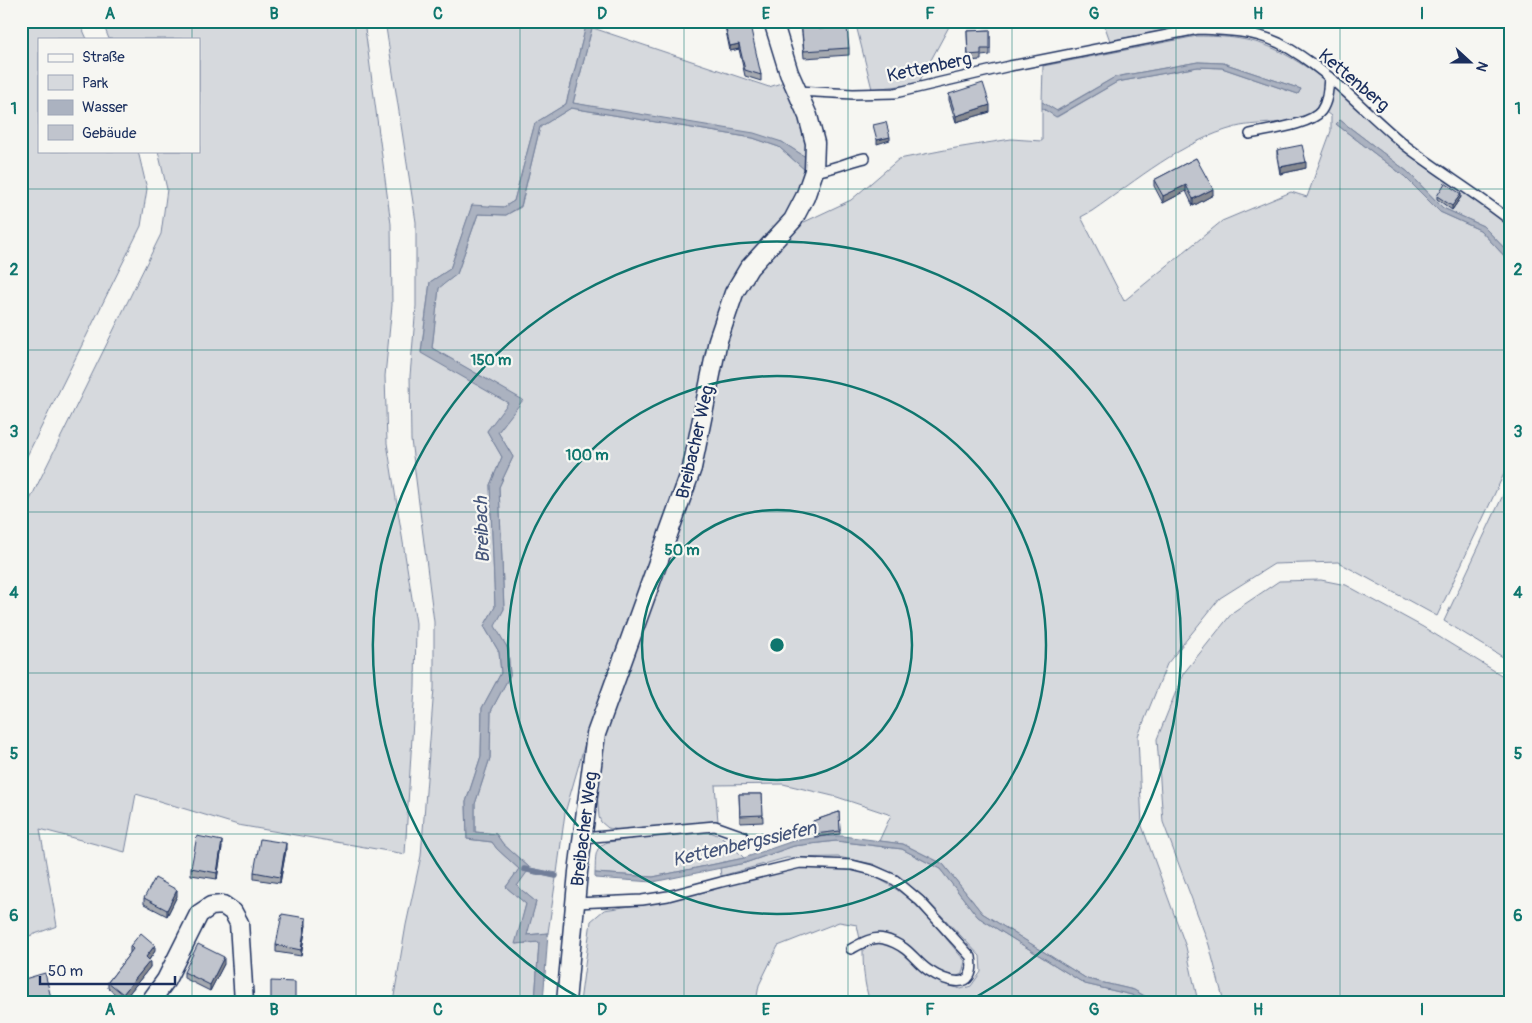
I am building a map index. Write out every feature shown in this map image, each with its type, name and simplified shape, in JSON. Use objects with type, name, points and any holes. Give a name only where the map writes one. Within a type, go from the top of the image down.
[{"type":"street","name":"Breibacher Weg","points":[[566,1002],[596,734],[692,468],[718,340],[734,293],[749,268],[793,220],[805,197],[814,171],[814,143],[808,116],[790,73],[773,21]]},
{"type":"street","points":[[150,1002],[166,980],[199,914],[211,906],[223,905],[233,912],[239,923],[244,1002]]},
{"type":"lane","name":"Kettenberg","points":[[798,91],[853,94],[895,93],[1010,66],[1198,29],[1249,33],[1278,43],[1302,57],[1329,78],[1406,146],[1511,221]]},
{"type":"lane","points":[[1250,134],[1301,123],[1320,113],[1328,95],[1329,78]]},
{"type":"lane","points":[[814,171],[821,172],[865,158]]},
{"type":"lane","points":[[583,838],[715,826],[743,836]]},
{"type":"lane","points":[[576,903],[642,900],[668,896],[800,863],[852,865],[872,870],[895,880],[920,901],[971,957],[973,968],[969,977],[964,981],[956,983],[928,970],[903,948],[882,938],[862,942],[851,949]]},
{"type":"green space","points":[[21,21],[79,21],[87,38],[38,38],[38,152],[138,152],[147,189],[141,226],[21,468]]},
{"type":"green space","points":[[102,21],[364,21],[391,224],[392,305],[385,376],[387,443],[416,623],[415,687],[405,854],[238,825],[136,794],[125,852],[40,829],[57,926],[21,939],[21,518],[161,234],[167,189],[158,152],[200,152],[200,38],[109,38]]},
{"type":"green space","points":[[385,21],[586,21],[566,104],[535,123],[514,201],[504,207],[472,206],[450,269],[430,282],[421,352],[509,403],[487,431],[502,457],[490,485],[495,607],[484,626],[499,652],[501,673],[482,708],[481,756],[466,802],[467,839],[492,842],[519,869],[506,887],[526,904],[516,944],[539,942],[535,1002],[393,1002],[406,925],[421,856],[434,688],[434,622],[411,440],[410,376],[416,306],[416,222]]},
{"type":"green space","points":[[592,21],[595,21],[593,28],[769,87],[784,82],[800,119],[805,138],[807,158],[782,142],[573,103],[592,28]]},
{"type":"green space","points":[[855,21],[952,21],[918,84],[872,89]]},
{"type":"green space","points":[[1103,21],[1252,21],[1250,27],[1222,23],[1197,24],[1110,41]]},
{"type":"green space","points":[[1197,36],[1228,37],[1259,43],[1292,58],[1330,83],[1511,227],[1511,255],[1483,226],[1443,208],[1408,172],[1340,120],[1336,124],[1404,176],[1440,212],[1480,230],[1511,263],[1511,459],[1437,616],[1338,562],[1274,564],[1220,598],[1167,664],[1138,736],[1142,826],[1186,947],[1198,1002],[1155,1002],[1134,990],[1087,979],[982,913],[943,864],[903,844],[879,841],[891,815],[837,797],[783,784],[715,785],[718,821],[626,831],[608,828],[601,822],[599,817],[596,782],[602,748],[611,715],[682,522],[698,469],[723,342],[741,294],[753,273],[800,224],[851,200],[899,159],[1011,139],[1042,141],[1042,108],[1057,117],[1117,82],[1198,67],[1222,68],[1298,94],[1301,89],[1223,63],[1198,62],[1115,77],[1056,111],[1042,102],[1043,66]],"holes":[[[1318,106],[1331,116],[1331,131],[1307,197],[1291,192],[1222,221],[1124,301],[1081,217],[1143,174],[1179,152],[1216,133],[1245,125],[1293,120],[1312,113]]]},
{"type":"green space","points":[[571,108],[753,138],[779,147],[805,170],[798,195],[711,339],[683,467],[585,743],[565,813],[557,873],[530,868],[503,844],[496,834],[475,832],[475,804],[490,758],[491,711],[510,675],[508,649],[494,626],[504,609],[499,487],[513,457],[498,432],[522,400],[432,348],[439,287],[457,274],[478,214],[506,215],[521,207],[540,127]]},
{"type":"green space","points":[[1511,478],[1511,662],[1444,621]]},
{"type":"green space","points":[[1321,580],[1346,585],[1423,627],[1511,681],[1511,1002],[1224,1002],[1209,945],[1163,822],[1157,739],[1183,674],[1233,612],[1279,581]]},
{"type":"green space","points":[[702,830],[720,837],[744,858],[653,877],[595,873],[596,854],[603,844]]},
{"type":"green space","points":[[836,841],[902,849],[940,869],[978,917],[1085,984],[1132,995],[1144,1002],[870,1002],[864,975],[863,948],[872,943],[883,943],[901,950],[924,973],[949,986],[961,989],[971,986],[981,972],[980,956],[923,896],[900,877],[873,864],[838,857],[786,858],[721,876],[720,868],[745,863],[794,846]]},
{"type":"green space","points":[[835,867],[862,873],[881,880],[912,902],[939,930],[965,961],[962,974],[955,977],[930,967],[905,945],[880,934],[860,939],[857,925],[839,922],[778,946],[759,985],[756,1002],[580,1002],[591,921],[604,910],[670,900],[787,868]]},
{"type":"green space","points":[[526,872],[556,878],[548,933],[526,935],[536,902],[517,886]]},
{"type":"water","points":[[586,21],[592,21],[592,28],[573,103],[754,133],[782,142],[807,158],[805,170],[779,147],[753,138],[571,108],[540,127],[521,206],[506,215],[478,214],[457,274],[439,288],[432,348],[523,400],[498,432],[513,457],[499,487],[504,609],[495,626],[508,649],[510,675],[491,711],[490,758],[475,804],[475,832],[496,834],[503,844],[530,868],[517,886],[536,902],[527,935],[548,933],[543,1002],[535,1002],[539,942],[515,944],[526,904],[506,887],[519,869],[492,842],[467,839],[466,802],[481,756],[482,708],[501,673],[499,652],[484,626],[495,607],[490,485],[502,457],[487,431],[508,403],[421,353],[430,282],[450,269],[472,205],[504,207],[514,201],[535,123],[566,104]]},
{"type":"water","points":[[1198,62],[1223,63],[1301,89],[1298,94],[1222,68],[1198,67],[1117,82],[1056,117],[1042,108],[1042,102],[1057,111],[1115,77]]},
{"type":"water","points":[[1340,120],[1408,172],[1443,208],[1483,226],[1511,255],[1511,263],[1480,230],[1440,212],[1404,176],[1336,124]]},
{"type":"water","points":[[827,836],[843,836],[903,844],[943,864],[982,913],[1087,979],[1134,990],[1155,1002],[1144,1002],[1132,995],[1085,984],[978,917],[940,869],[902,849],[836,841],[794,846],[745,863],[653,882],[595,878],[595,873],[653,877],[744,858],[793,841]]},
{"type":"building","points":[[724,21],[745,21],[746,25],[750,25],[761,75],[745,70],[739,44],[730,46]]},
{"type":"building","points":[[801,21],[819,21],[819,29],[847,27],[849,48],[804,51]]},
{"type":"building","points":[[990,30],[990,49],[981,49],[981,54],[968,55],[967,31]]},
{"type":"building","points":[[983,83],[990,105],[956,116],[949,94]]},
{"type":"building","points":[[886,122],[890,137],[877,140],[873,125]]},
{"type":"building","points":[[1302,145],[1306,162],[1280,167],[1277,150]]},
{"type":"building","points":[[1196,158],[1213,189],[1193,199],[1186,185],[1163,196],[1154,180]]},
{"type":"building","points":[[1445,183],[1461,194],[1452,206],[1437,196]]},
{"type":"building","points":[[739,794],[762,794],[763,815],[740,816]]},
{"type":"building","points":[[839,812],[840,831],[815,834],[813,821]]},
{"type":"building","points":[[197,836],[222,841],[217,873],[191,868]]},
{"type":"building","points":[[260,839],[286,843],[280,877],[254,872]]},
{"type":"building","points":[[155,878],[177,890],[167,910],[144,898]]},
{"type":"building","points":[[282,914],[306,918],[301,950],[276,945]]},
{"type":"building","points":[[141,933],[155,945],[146,957],[150,961],[123,994],[108,982],[133,949],[130,946]]},
{"type":"building","points":[[198,944],[224,957],[210,985],[184,972]]},
{"type":"building","points":[[45,973],[52,1002],[31,1002],[30,1000],[21,1002],[21,980]]},
{"type":"building","points":[[271,981],[295,982],[295,1002],[271,1002]]},
{"type":"waterway","name":"Kettenbergssiefen","points":[[524,869],[556,876]]},
{"type":"water label","name":"Breibach","points":[[481,530]]}]
